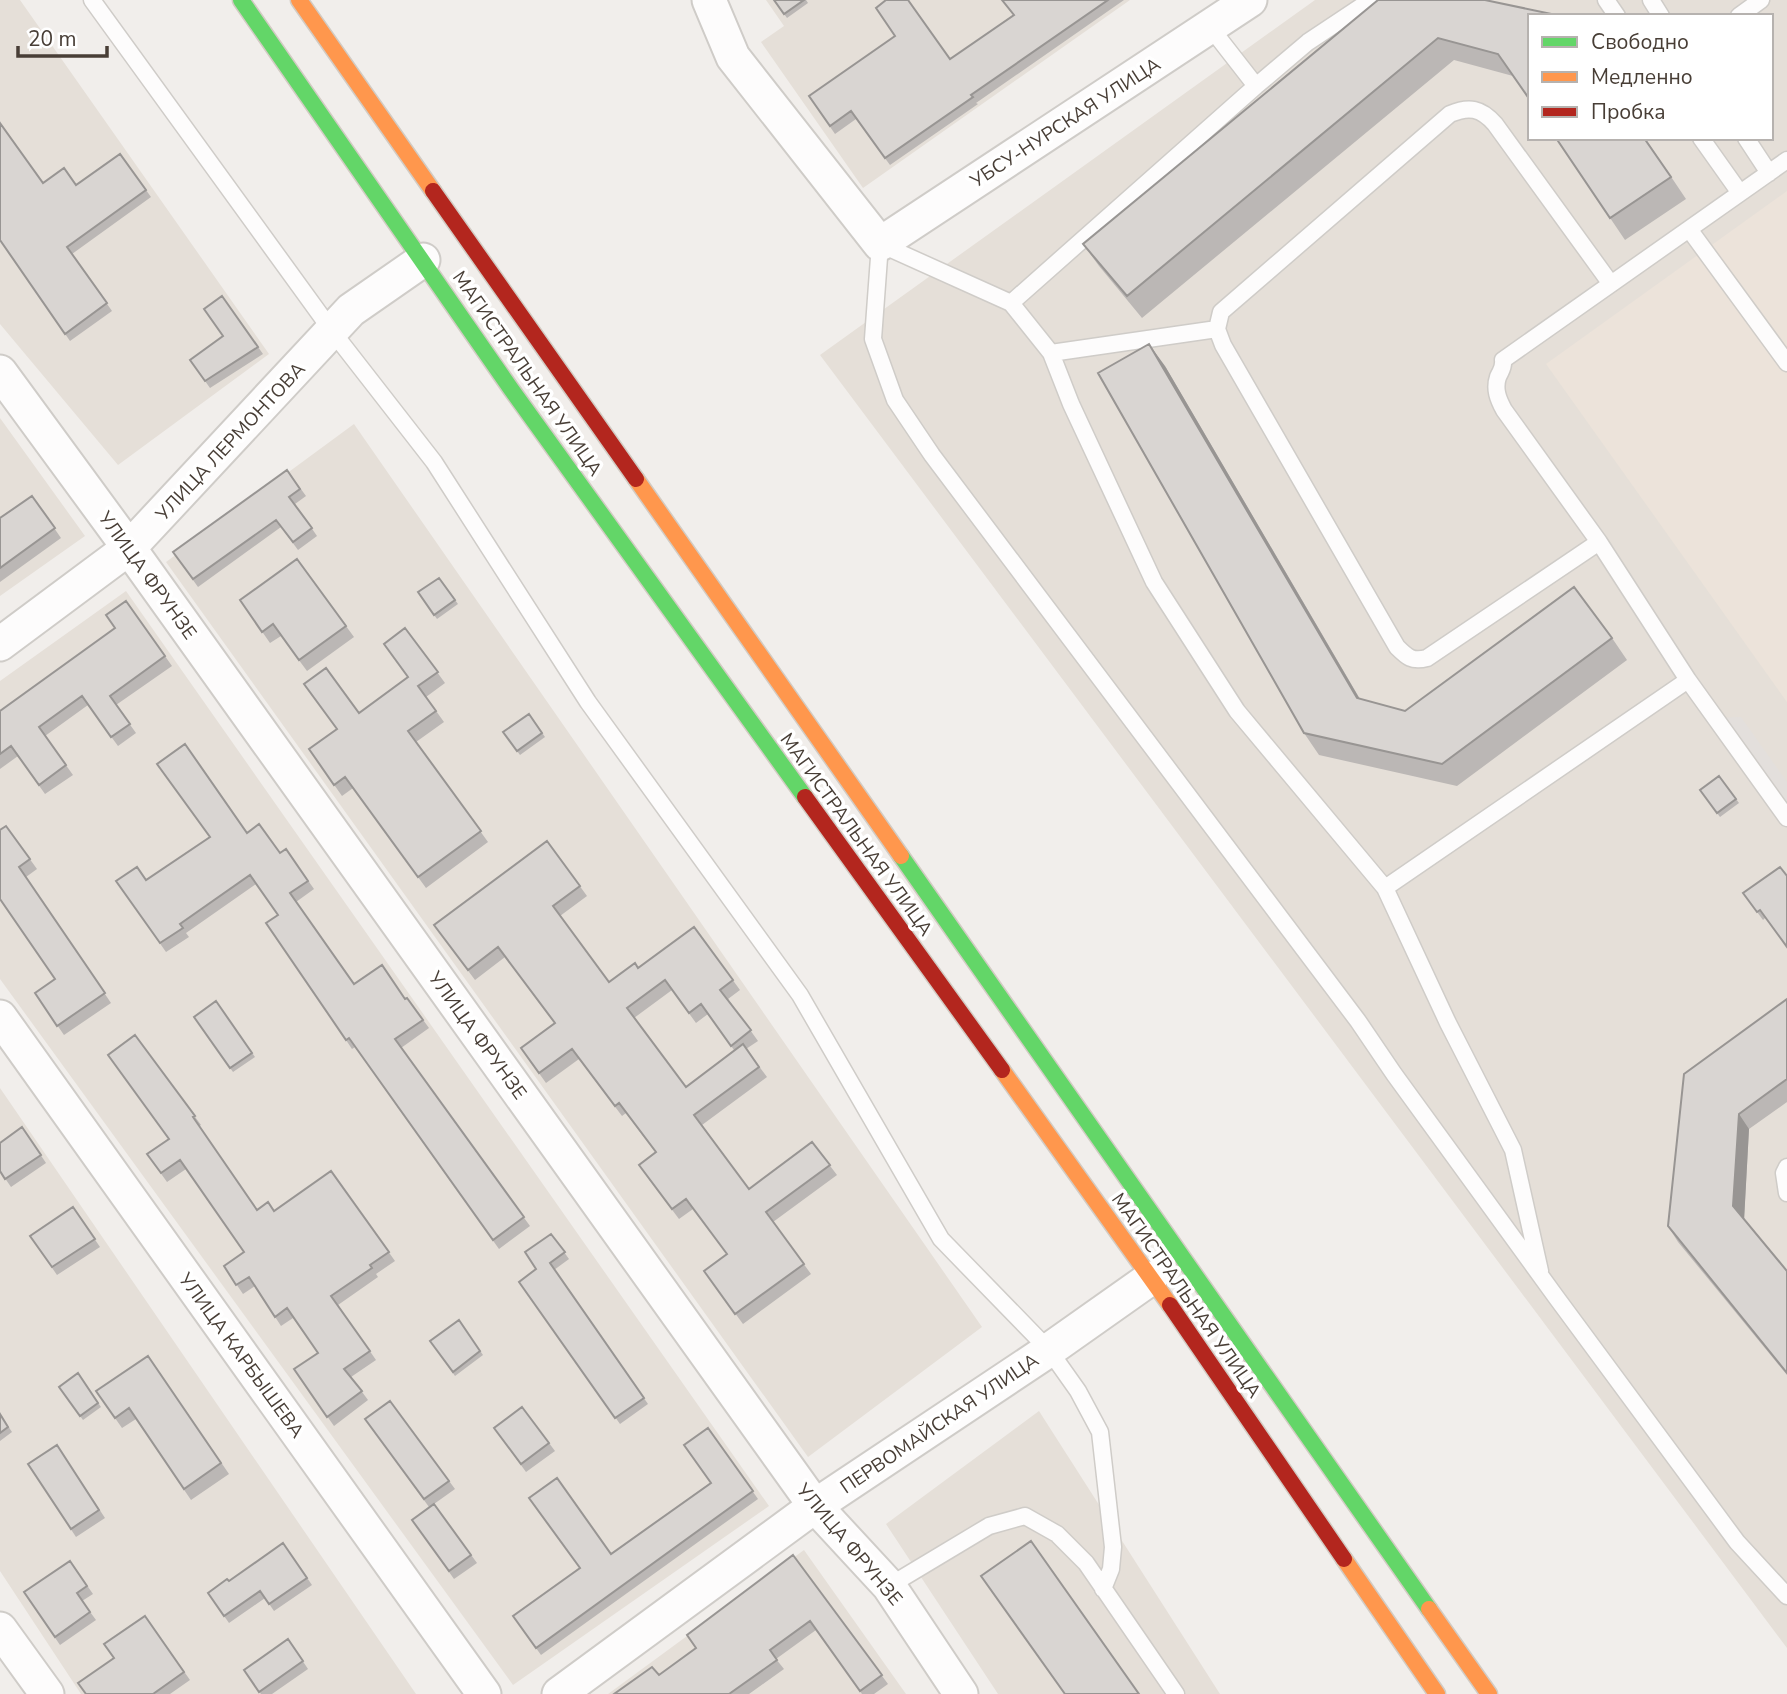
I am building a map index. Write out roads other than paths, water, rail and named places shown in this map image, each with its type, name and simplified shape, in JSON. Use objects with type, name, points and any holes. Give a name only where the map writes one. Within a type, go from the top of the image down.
[{"type":"main road","name":"МАГИСТРАЛЬНАЯ УЛИЦА","points":[[241,0],[511,389],[1151,1278],[1437,1694]]},
{"type":"main road","name":"МАГИСТРАЛЬНАЯ УЛИЦА","points":[[299,0],[1489,1694]]},
{"type":"street","points":[[709,0],[733,57],[880,244]]},
{"type":"street","name":"УБСУ-НУРСКАЯ УЛИЦА","points":[[880,244],[1250,0]]},
{"type":"street","name":"УЛИЦА ЛЕРМОНТОВА","points":[[0,644],[129,548],[351,310],[423,260]]},
{"type":"street","name":"УЛИЦА ФРУНЗЕ","points":[[0,372],[815,1506],[889,1586],[961,1694]]},
{"type":"street","name":"УЛИЦА КАРБЫШЕВА","points":[[0,1017],[484,1694]]},
{"type":"street","name":"ПЕРВОМАЙСКАЯ УЛИЦА","points":[[559,1694],[815,1506],[1049,1350],[1151,1278]]},
{"type":"street","points":[[0,1629],[47,1694]]},
{"type":"lane","points":[[92,0],[332,331],[434,462],[588,702],[800,995],[941,1239],[1049,1350],[1078,1391],[1100,1432],[1113,1547],[1111,1569],[1103,1589]]},
{"type":"lane","points":[[1011,303],[1308,42],[1371,0]]},
{"type":"lane","points":[[1741,14],[1761,0]]},
{"type":"lane","points":[[1209,27],[1256,86]]},
{"type":"lane","points":[[1599,542],[1427,658],[1416,661],[1406,657],[1397,647],[1223,345],[1217,329],[1221,312],[1450,114],[1462,109],[1475,108],[1487,114],[1611,284]]},
{"type":"lane","points":[[1703,140],[1740,193]]},
{"type":"lane","points":[[1747,140],[1769,173]]},
{"type":"lane","points":[[1787,160],[1503,360],[1504,366],[1496,388],[1504,410],[1599,542],[1688,680],[1787,818]]},
{"type":"lane","points":[[1689,229],[1787,363]]},
{"type":"lane","points":[[1541,1277],[1513,1150],[1448,1023],[1385,888],[1237,711],[1154,582],[1071,404],[1051,353],[1011,303],[880,244],[873,339],[895,400],[932,455],[1350,1010],[1541,1277],[1737,1542],[1787,1596]]},
{"type":"lane","points":[[1051,353],[1217,329]]},
{"type":"lane","points":[[1385,888],[1688,680]]},
{"type":"lane","points":[[1787,1167],[1784,1173],[1787,1192]]},
{"type":"lane","points":[[889,1586],[989,1526],[1025,1516],[1057,1534],[1086,1563],[1176,1694]]}]
